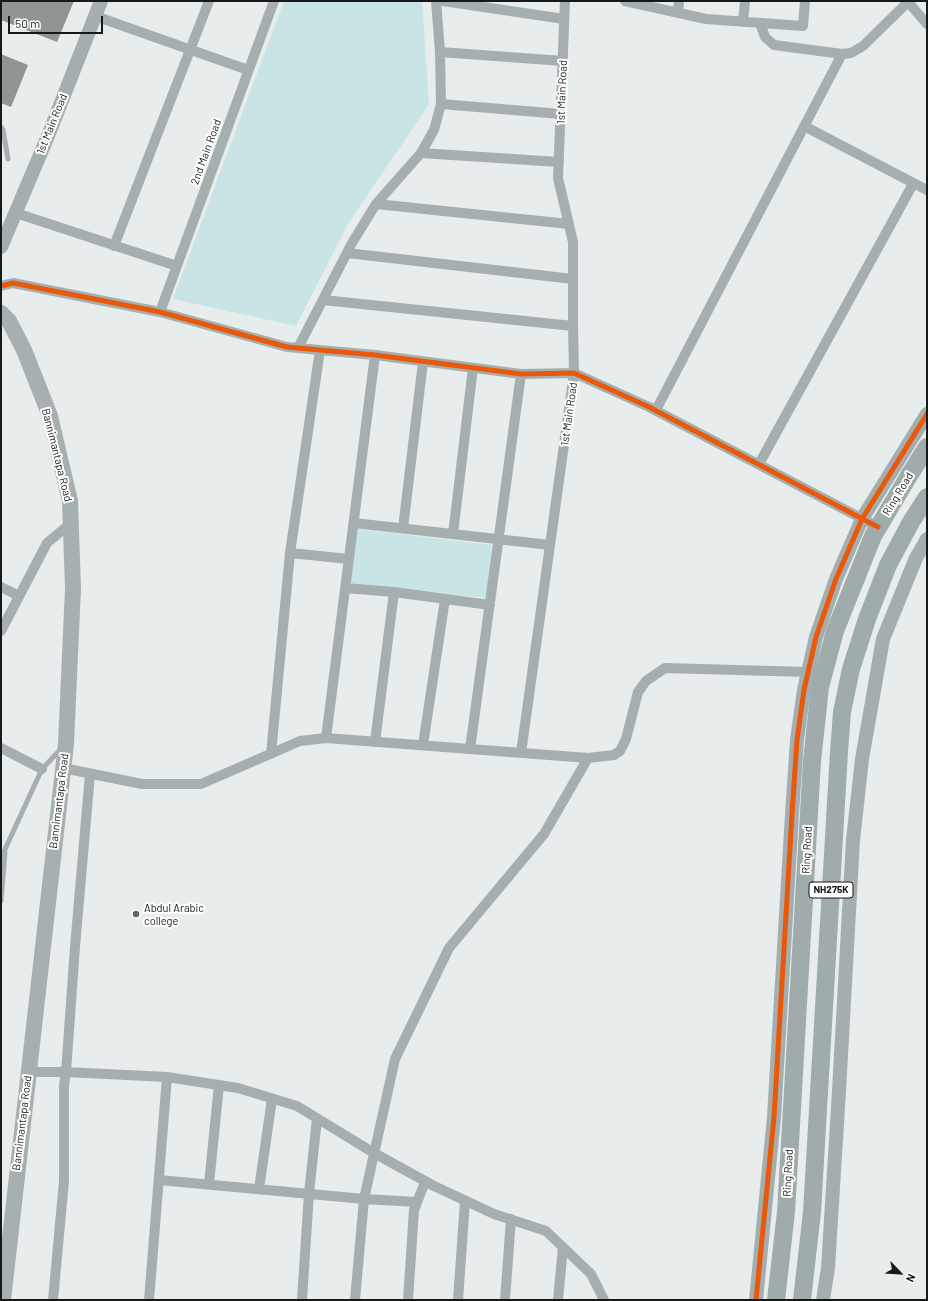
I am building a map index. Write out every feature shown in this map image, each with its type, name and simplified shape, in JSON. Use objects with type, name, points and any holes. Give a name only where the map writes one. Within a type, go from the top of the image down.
[{"type":"highway","name":"Ring Road","points":[[776,1300],[786,1212],[812,761],[820,687],[835,631],[873,536],[927,447]]},
{"type":"highway","name":"NH275K","points":[[802,1300],[812,1212],[842,712],[851,669],[872,605],[888,565],[911,522],[927,497]]},
{"type":"main road","name":"Bannimantapa Road","points":[[1,313],[9,321],[24,350],[50,416],[70,501],[73,588],[66,744],[3,1300]]},
{"type":"street","name":"1st Main Road","points":[[1,247],[101,1]]},
{"type":"street","points":[[114,246],[209,1]]},
{"type":"street","name":"2nd Main Road","points":[[160,312],[274,1]]},
{"type":"street","points":[[298,348],[352,243],[376,204],[421,153],[434,130],[441,104],[440,52],[436,1]]},
{"type":"street","points":[[443,1],[564,19]]},
{"type":"street","name":"1st Main Road","points":[[521,753],[574,373],[574,242],[558,178],[565,1]]},
{"type":"street","points":[[625,1],[706,19],[803,26],[805,1]]},
{"type":"street","points":[[678,13],[679,1]]},
{"type":"street","points":[[743,22],[745,1]]},
{"type":"street","points":[[760,23],[765,37],[774,45],[842,54],[851,53],[864,46],[909,2],[927,24]]},
{"type":"street","points":[[95,16],[248,70]]},
{"type":"street","points":[[440,52],[563,62]]},
{"type":"street","points":[[656,410],[842,54]]},
{"type":"street","points":[[441,104],[561,114]]},
{"type":"street","points":[[804,126],[927,190]]},
{"type":"street","points":[[421,153],[559,162]]},
{"type":"street","points":[[759,464],[913,184]]},
{"type":"street","points":[[376,204],[569,224]]},
{"type":"street","points":[[16,213],[177,266]]},
{"type":"street","points":[[347,253],[573,279]]},
{"type":"street","points":[[1,286],[13,283],[160,312],[287,347],[521,374],[574,373],[656,410],[878,527]]},
{"type":"street","points":[[323,300],[573,326]]},
{"type":"street","points":[[271,754],[290,553],[320,350]]},
{"type":"street","points":[[326,738],[375,356]]},
{"type":"street","points":[[403,528],[423,362]]},
{"type":"street","points":[[453,534],[473,368]]},
{"type":"street","points":[[470,749],[521,374]]},
{"type":"street","points":[[756,1300],[774,1116],[797,740],[804,690],[816,637],[836,579],[862,519],[927,414]]},
{"type":"street","points":[[1,631],[47,542],[71,523]]},
{"type":"street","points":[[354,523],[550,545]]},
{"type":"street","points":[[823,1300],[828,1268],[853,840],[862,759],[883,639],[916,558],[927,539]]},
{"type":"street","points":[[290,553],[349,559]]},
{"type":"street","points":[[1,587],[19,596]]},
{"type":"street","points":[[346,588],[394,592],[490,605]]},
{"type":"street","points":[[375,742],[394,592]]},
{"type":"street","points":[[423,745],[445,599]]},
{"type":"street","points":[[63,768],[142,784],[201,784],[300,741],[326,738],[588,758],[614,755],[620,751],[626,739],[638,692],[646,681],[665,668],[808,672]]},
{"type":"street","points":[[1,748],[42,769]]},
{"type":"street","points":[[355,1300],[364,1199],[395,1059],[449,948],[544,834],[588,758]]},
{"type":"street","points":[[53,1300],[64,1181],[64,1085],[74,947],[90,774]]},
{"type":"street","points":[[28,1072],[66,1072],[167,1077],[238,1088],[297,1106],[374,1153],[426,1182],[494,1214],[546,1231],[591,1274],[604,1300]]},
{"type":"street","points":[[149,1300],[167,1077]]},
{"type":"street","points":[[209,1184],[219,1085]]},
{"type":"street","points":[[259,1189],[272,1099]]},
{"type":"street","points":[[302,1300],[309,1193],[317,1119]]},
{"type":"street","points":[[159,1180],[364,1199],[417,1202]]},
{"type":"street","points":[[408,1300],[414,1210],[426,1182]]},
{"type":"street","points":[[458,1300],[466,1201]]},
{"type":"street","points":[[505,1300],[511,1219]]},
{"type":"street","points":[[558,1300],[563,1247]]},
{"type":"lane","points":[[1,128],[3,130],[8,159]]},
{"type":"lane","points":[[1,858],[42,769],[66,744]]},
{"type":"lane","points":[[1,901],[5,851]]},
{"type":"shaded area","points":[[284,1],[422,1],[429,104],[348,224],[296,326],[173,299]]},
{"type":"shaded area","points":[[357,529],[492,545],[486,598],[351,583]]},
{"type":"building","points":[[1,1],[74,1],[57,42],[1,20]]},
{"type":"building","points":[[1,54],[28,65],[11,107],[1,103]]},
{"type":"cycle path","points":[[1,286],[13,283],[160,312],[287,347],[375,355],[521,374],[574,373],[649,407],[878,527]]},
{"type":"cycle path","points":[[756,1300],[774,1117],[797,740],[804,690],[816,637],[836,579],[862,519],[927,414]]},
{"type":"place","name":"Abdul Arabic college","points":[[136,914]]}]
